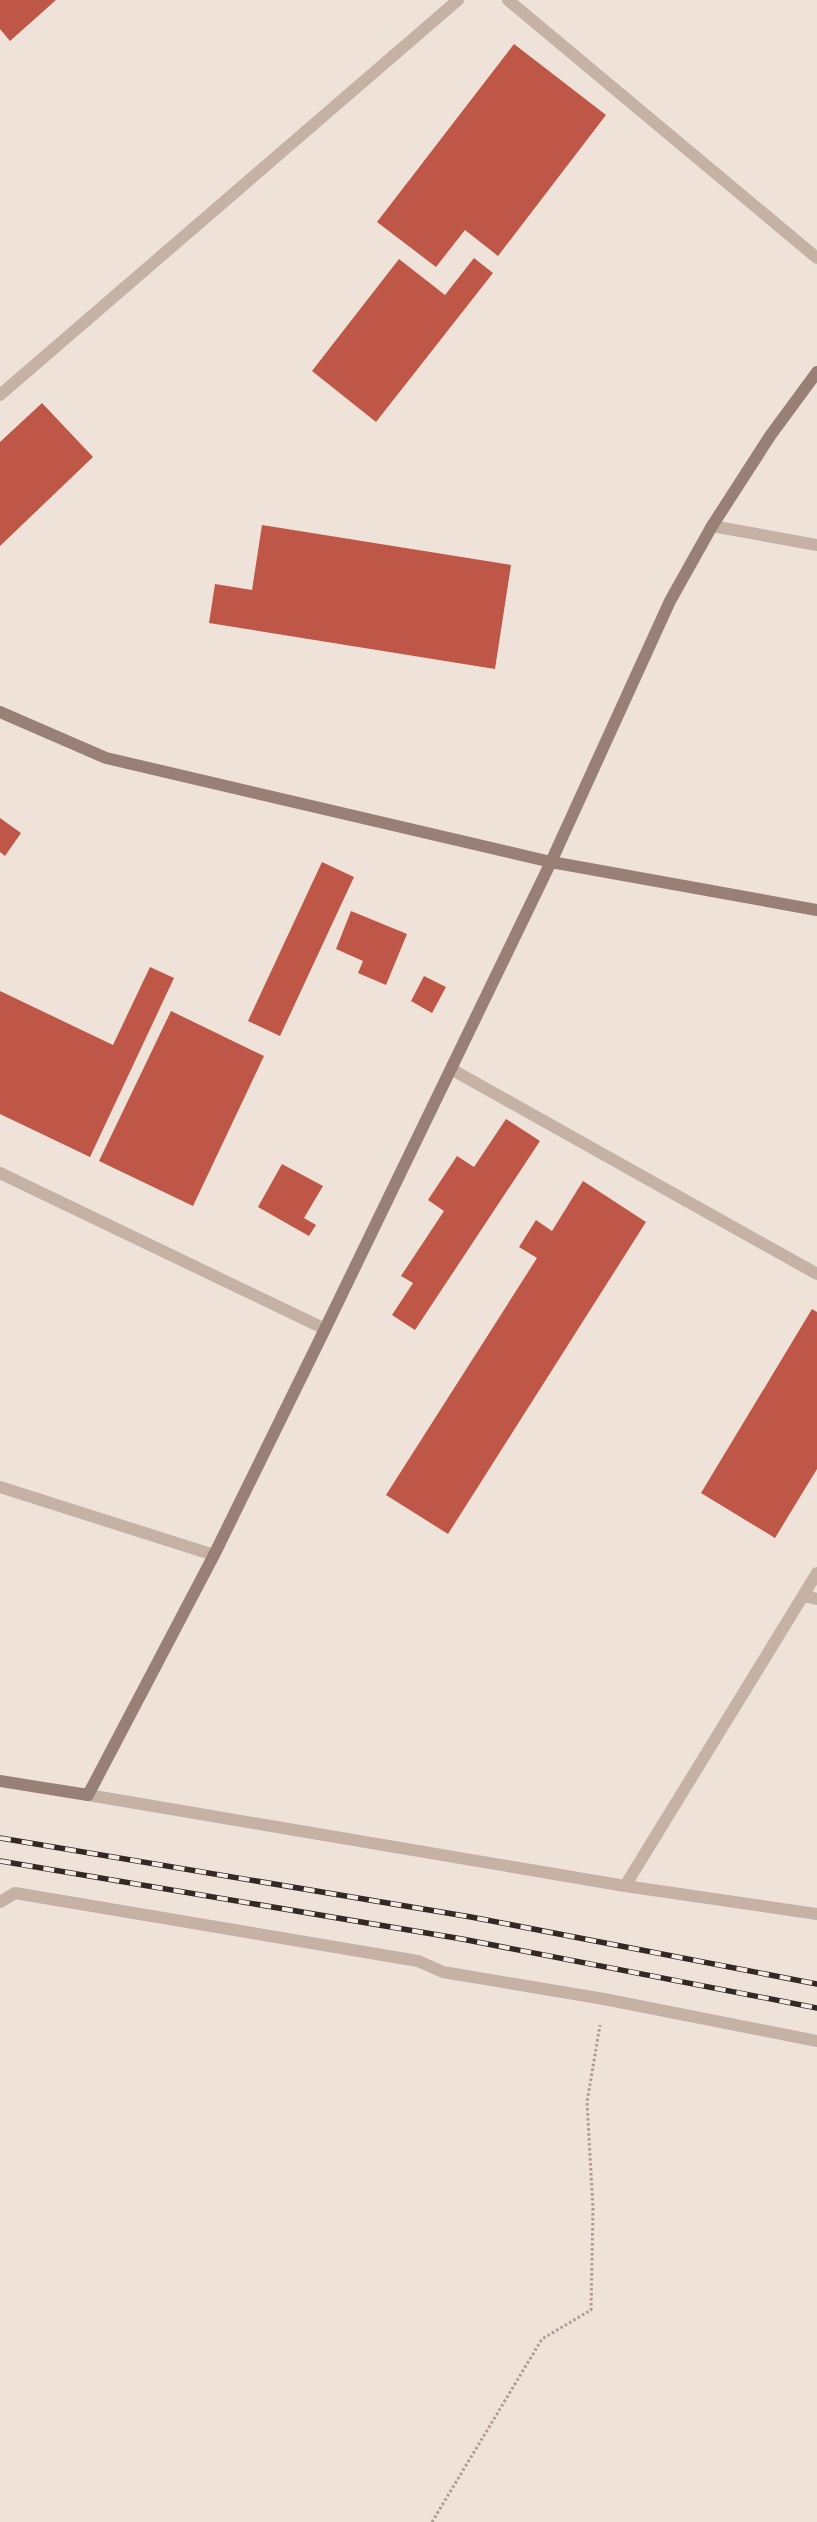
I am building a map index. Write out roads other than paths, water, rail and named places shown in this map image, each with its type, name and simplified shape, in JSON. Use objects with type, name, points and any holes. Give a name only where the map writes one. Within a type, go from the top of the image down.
[{"type":"street","points":[[0,395],[458,0]]},
{"type":"street","points":[[508,0],[817,258]]},
{"type":"street","points":[[88,1795],[214,1555],[452,1069],[550,862],[670,600],[712,526],[770,436],[817,372]]},
{"type":"street","points":[[712,526],[817,545]]},
{"type":"street","points":[[0,712],[106,758],[550,862],[817,910]]},
{"type":"street","points":[[452,1069],[817,1274]]},
{"type":"street","points":[[0,1173],[324,1329]]},
{"type":"street","points":[[0,1487],[214,1555]]},
{"type":"street","points":[[625,1886],[817,1573]]},
{"type":"street","points":[[803,1596],[817,1599]]},
{"type":"street","points":[[0,1781],[625,1886],[817,1914]]},
{"type":"street","points":[[0,1902],[15,1892],[418,1961],[443,1972],[604,1999],[817,2041]]},
{"type":"railway","points":[[0,1838],[471,1917],[817,1984]]},
{"type":"railway","points":[[0,1861],[462,1939],[817,2008]]}]
